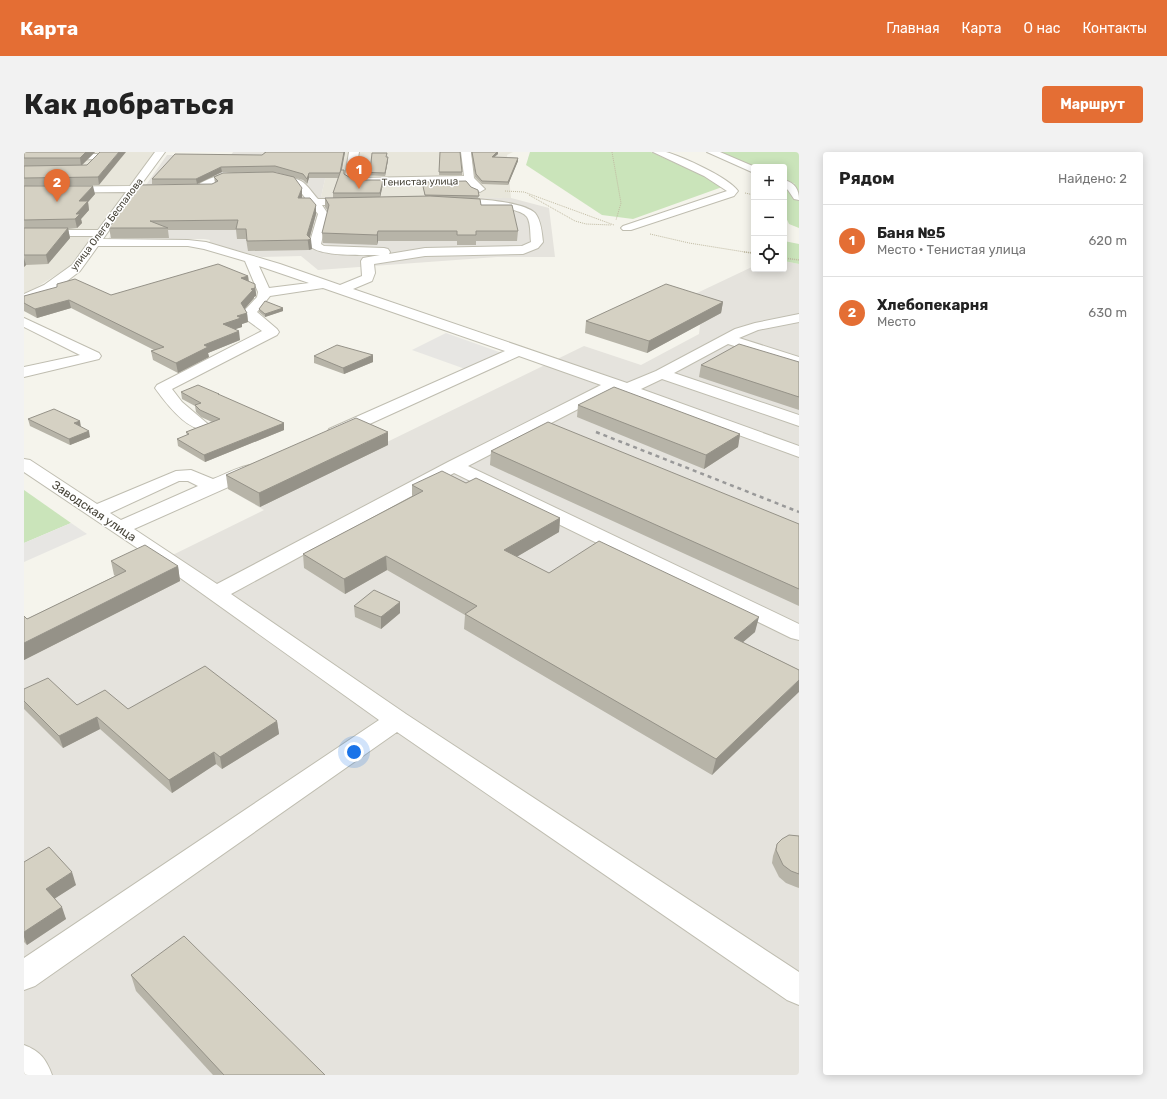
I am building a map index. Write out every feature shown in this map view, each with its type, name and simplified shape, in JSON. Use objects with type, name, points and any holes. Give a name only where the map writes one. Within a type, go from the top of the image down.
[{"type":"street","name":"Тенистая улица","points":[[354,152],[350,177],[357,181],[469,179]]},
{"type":"street","points":[[466,152],[469,179],[475,186],[485,191]]},
{"type":"street","points":[[627,228],[730,194],[733,191],[716,179],[658,152]]},
{"type":"street","points":[[712,152],[751,169]]},
{"type":"street","name":"улица Олега Беспалова","points":[[24,298],[49,288],[65,278],[76,268],[132,190],[162,153]]},
{"type":"street","points":[[24,158],[99,155]]},
{"type":"street","points":[[89,166],[99,155]]},
{"type":"street","points":[[222,189],[196,189],[222,177],[275,176],[299,183],[323,214],[315,245],[321,249],[425,252],[523,250],[534,246],[537,242],[532,216],[528,211],[493,204],[442,202]]},
{"type":"street","points":[[54,190],[63,180]]},
{"type":"street","points":[[787,185],[792,188],[798,197]]},
{"type":"street","points":[[24,190],[177,189]]},
{"type":"street","points":[[315,202],[363,202]]},
{"type":"street","points":[[24,232],[188,243],[206,246],[325,283],[621,386],[799,452]]},
{"type":"street","points":[[342,289],[368,278],[369,273],[367,261],[425,252]]},
{"type":"street","points":[[201,426],[176,405],[162,388],[272,332],[252,317],[250,312],[263,298],[264,292],[250,260]]},
{"type":"street","points":[[264,292],[278,292],[325,283]]},
{"type":"street","points":[[215,594],[454,466],[621,386],[661,374],[740,332],[767,324],[799,318]]},
{"type":"street","points":[[767,324],[799,333]]},
{"type":"street","points":[[24,372],[94,356],[27,326]]},
{"type":"street","points":[[726,339],[799,362]]},
{"type":"street","points":[[318,440],[518,351]]},
{"type":"street","points":[[661,374],[799,421]]},
{"type":"street","points":[[120,528],[212,486],[268,463]]},
{"type":"street","name":"Заводская улица","points":[[24,464],[165,558],[397,720],[799,990]]},
{"type":"street","points":[[454,466],[799,633]]},
{"type":"street","points":[[95,512],[176,476],[190,475],[212,486]]},
{"type":"street","points":[[24,976],[397,720]]},
{"type":"street","points":[[24,1061],[35,1075]]},
{"type":"path","points":[[524,192],[575,221],[586,224],[614,225],[620,203],[612,152]]},
{"type":"path","points":[[787,258],[799,260]]},
{"type":"shaded area","points":[[24,152],[157,152],[69,267],[24,295]]},
{"type":"shaded area","points":[[233,152],[297,152],[329,161],[321,197],[511,198],[549,208],[555,257],[497,257],[318,270],[301,256],[262,257],[209,243],[210,240],[204,239],[108,239],[167,155],[231,155]]},
{"type":"shaded area","points":[[297,152],[513,152],[507,155],[511,198],[321,197],[329,161]]},
{"type":"shaded area","points":[[787,262],[799,264],[799,1075],[24,1075],[24,628],[264,510],[228,489],[385,443],[584,346],[641,365],[699,334],[700,325],[659,311],[751,267],[751,272],[787,272]]},
{"type":"shaded area","points":[[446,333],[502,353],[468,370],[412,350]]},
{"type":"shaded area","points":[[71,523],[87,534],[24,562],[24,543]]},
{"type":"green space","points":[[530,152],[651,152],[725,186],[633,219],[602,215],[526,165]]},
{"type":"green space","points":[[720,152],[799,152],[799,228],[789,224],[787,220],[787,187],[795,184],[787,180],[787,164],[751,165]]},
{"type":"green space","points":[[787,242],[799,244],[799,264],[787,262]]},
{"type":"green space","points":[[24,490],[71,523],[24,543]]},
{"type":"building","points":[[24,152],[86,152],[80,158],[24,158]]},
{"type":"building","points":[[100,152],[119,152],[98,177],[24,178],[24,166],[87,165]]},
{"type":"building","points":[[266,152],[344,152],[340,173],[309,173],[307,179],[303,174],[275,166],[221,167],[196,179],[152,179],[175,154],[262,155]]},
{"type":"building","points":[[440,152],[460,152],[462,172],[439,172]]},
{"type":"building","points":[[472,152],[497,152],[492,157],[518,158],[508,182],[482,181],[476,174]]},
{"type":"building","points":[[372,153],[387,153],[386,157],[388,157],[385,173],[357,172],[370,172]]},
{"type":"building","points":[[341,170],[344,170],[344,174],[354,180],[383,180],[380,193],[333,193]]},
{"type":"building","points":[[273,172],[294,177],[302,188],[298,198],[310,198],[316,205],[307,235],[311,239],[247,241],[246,229],[236,229],[238,220],[150,221],[168,228],[109,228],[138,185],[212,184],[218,181],[214,177],[223,173]]},
{"type":"building","points":[[466,181],[471,187],[478,190],[479,196],[425,195],[422,182]]},
{"type":"building","points":[[24,186],[93,186],[79,201],[88,201],[76,214],[80,214],[75,219],[24,220]]},
{"type":"building","points":[[430,196],[480,199],[481,205],[512,205],[518,231],[476,231],[476,235],[457,235],[457,231],[378,231],[377,235],[322,233],[329,205],[325,198]]},
{"type":"building","points":[[24,228],[68,228],[46,255],[24,255]]},
{"type":"building","points":[[218,264],[248,276],[241,278],[255,284],[255,288],[251,289],[253,290],[241,303],[247,313],[237,316],[241,318],[223,324],[239,331],[204,345],[208,347],[176,363],[151,351],[164,347],[69,300],[35,309],[24,303],[24,296],[57,287],[57,284],[75,279],[111,295]]},
{"type":"building","points":[[666,284],[723,302],[649,341],[586,321]]},
{"type":"building","points":[[265,301],[283,308],[265,314],[259,309]]},
{"type":"building","points":[[739,344],[799,362],[799,397],[701,365]]},
{"type":"building","points":[[337,345],[373,355],[343,368],[314,356]]},
{"type":"building","points":[[198,385],[284,423],[204,455],[177,439],[189,434],[186,432],[220,419],[200,410],[195,405],[201,403],[181,392]]},
{"type":"building","points":[[614,387],[740,434],[706,455],[578,405]]},
{"type":"building","points":[[54,409],[80,421],[74,423],[89,431],[69,439],[28,419]]},
{"type":"building","points":[[356,418],[388,432],[259,493],[226,475]]},
{"type":"building","points":[[548,422],[799,524],[799,589],[491,451]]},
{"type":"building","points":[[442,471],[466,483],[476,478],[560,518],[504,550],[549,573],[599,541],[759,617],[734,638],[799,670],[799,680],[716,759],[465,614],[477,606],[386,556],[344,579],[303,554],[423,491],[412,485]]},
{"type":"building","points":[[145,545],[178,566],[24,643],[24,616],[27,619],[126,571],[111,561]]},
{"type":"building","points":[[374,590],[400,602],[381,617],[354,606]]},
{"type":"building","points":[[205,666],[277,721],[220,757],[214,752],[169,780],[97,717],[59,736],[24,701],[24,689],[48,678],[77,705],[105,690],[128,709]]},
{"type":"building","points":[[789,835],[799,836],[799,874],[791,871],[783,865],[776,850],[777,844]]},
{"type":"building","points":[[49,847],[72,872],[46,889],[62,907],[24,932],[24,862]]},
{"type":"building","points":[[184,936],[325,1075],[224,1075],[131,975]]},
{"type":"railway","points":[[596,432],[799,512]]},
{"type":"place","name":"Баня №5","points":[[359,189]]},
{"type":"place","name":"Хлебопекарня","points":[[57,202]]}]
